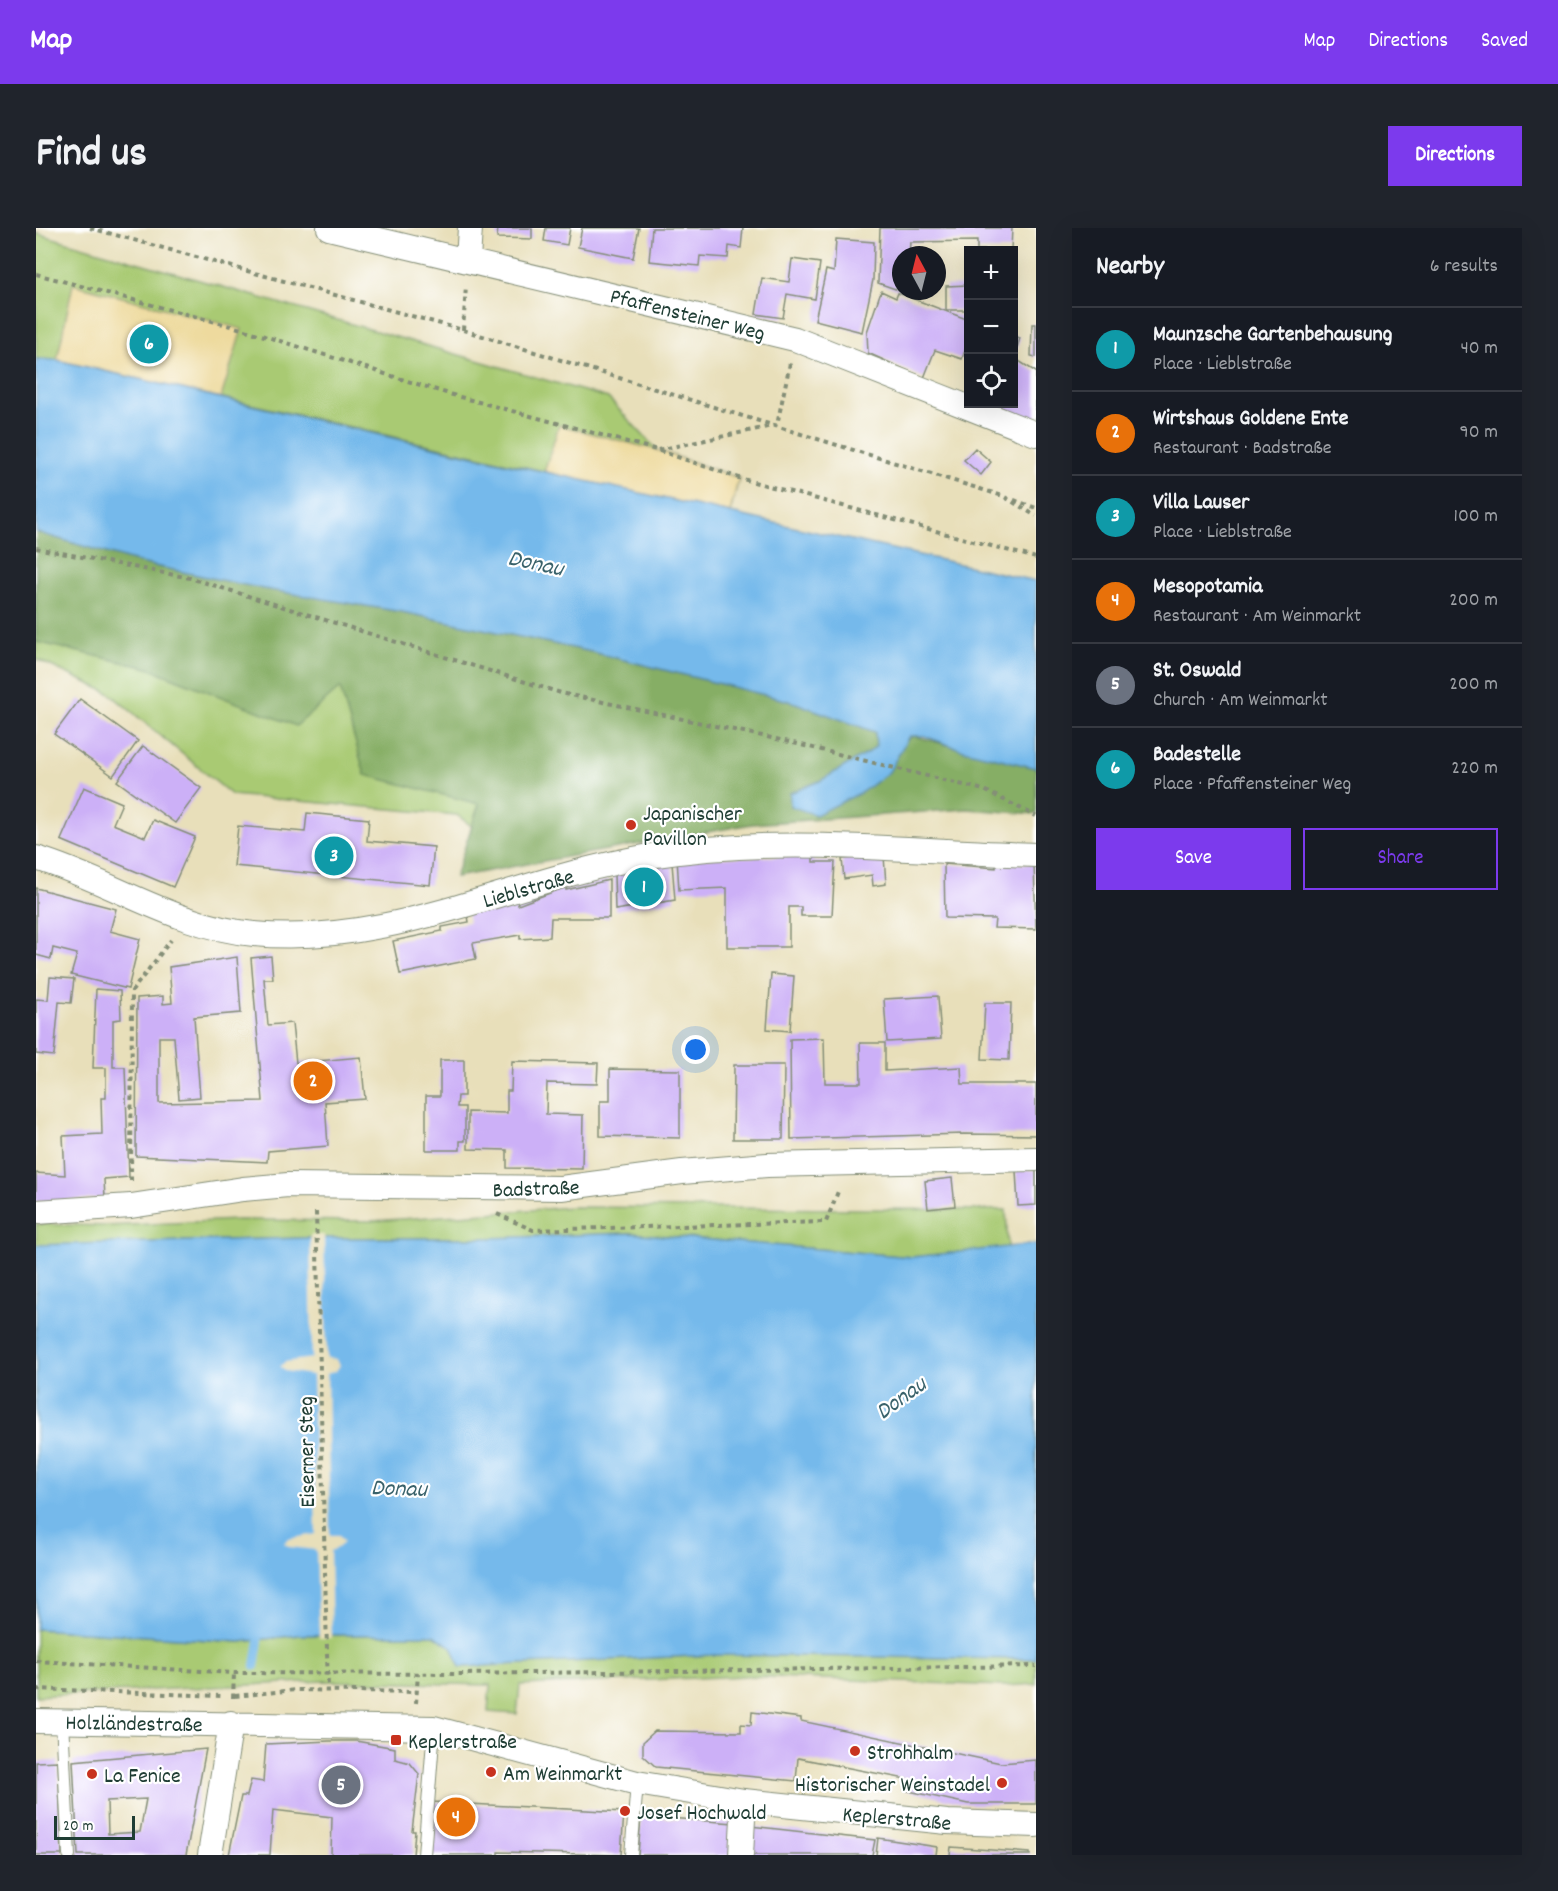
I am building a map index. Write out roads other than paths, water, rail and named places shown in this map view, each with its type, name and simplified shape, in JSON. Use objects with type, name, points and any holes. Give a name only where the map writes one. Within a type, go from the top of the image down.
[{"type":"street","name":"Pfaffensteiner Weg","points":[[329,228],[795,339],[1036,434]]},
{"type":"street","points":[[468,260],[470,228]]},
{"type":"street","name":"Lieblstraße","points":[[36,858],[88,877],[186,920],[251,934],[285,936],[342,933],[428,917],[556,879],[648,856],[734,846],[845,846],[1036,855]]},
{"type":"street","name":"Badstraße","points":[[36,1212],[131,1206],[243,1188],[278,1186],[561,1188],[712,1169],[1036,1159]]},
{"type":"street","name":"Holzländestraße","points":[[36,1721],[231,1723]]},
{"type":"street","points":[[210,1855],[231,1723],[434,1728]]},
{"type":"street","name":"Keplerstraße","points":[[434,1728],[637,1783],[744,1801],[947,1822],[1036,1825]]},
{"type":"street","points":[[741,1855],[744,1801]]},
{"type":"lane","points":[[62,1721],[69,1855]]},
{"type":"lane","points":[[424,1855],[434,1728]]},
{"type":"lane","points":[[631,1855],[637,1783]]},
{"type":"water","name":"Donau","points":[[36,359],[57,360],[406,441],[1036,581],[1036,768],[960,749],[924,736],[909,736],[889,772],[862,792],[816,815],[790,806],[790,793],[820,781],[871,751],[876,746],[875,732],[793,702],[592,652],[402,612],[264,589],[140,563],[36,532]]},
{"type":"water","name":"Donau","points":[[630,1233],[912,1257],[1036,1244],[1036,1659],[715,1655],[460,1667],[451,1646],[434,1635],[300,1635],[240,1642],[36,1629],[36,1245],[306,1238],[490,1238]]},
{"type":"waterway","points":[[255,1666],[259,1641]]},
{"type":"place","name":"Badestelle","points":[[149,344]]},
{"type":"place","name":"Japanischer Pavillon","points":[[631,825]]},
{"type":"place","name":"Villa Lauser","points":[[334,856]]},
{"type":"place","name":"Maunzsche Gartenbehausung","points":[[644,887]]},
{"type":"place","name":"Wirtshaus Goldene Ente","points":[[313,1081]]},
{"type":"place","name":"Keplerstraße","points":[[396,1740]]},
{"type":"place","name":"Strohhalm","points":[[855,1751]]},
{"type":"place","name":"Am Weinmarkt","points":[[491,1772]]},
{"type":"place","name":"La Fenice","points":[[92,1774]]},
{"type":"place","name":"Historischer Weinstadel","points":[[1002,1783]]},
{"type":"place","name":"St. Oswald","points":[[341,1785]]},
{"type":"place","name":"Josef Hochwald","points":[[625,1811]]},
{"type":"place","name":"Mesopotamia","points":[[456,1817]]}]
